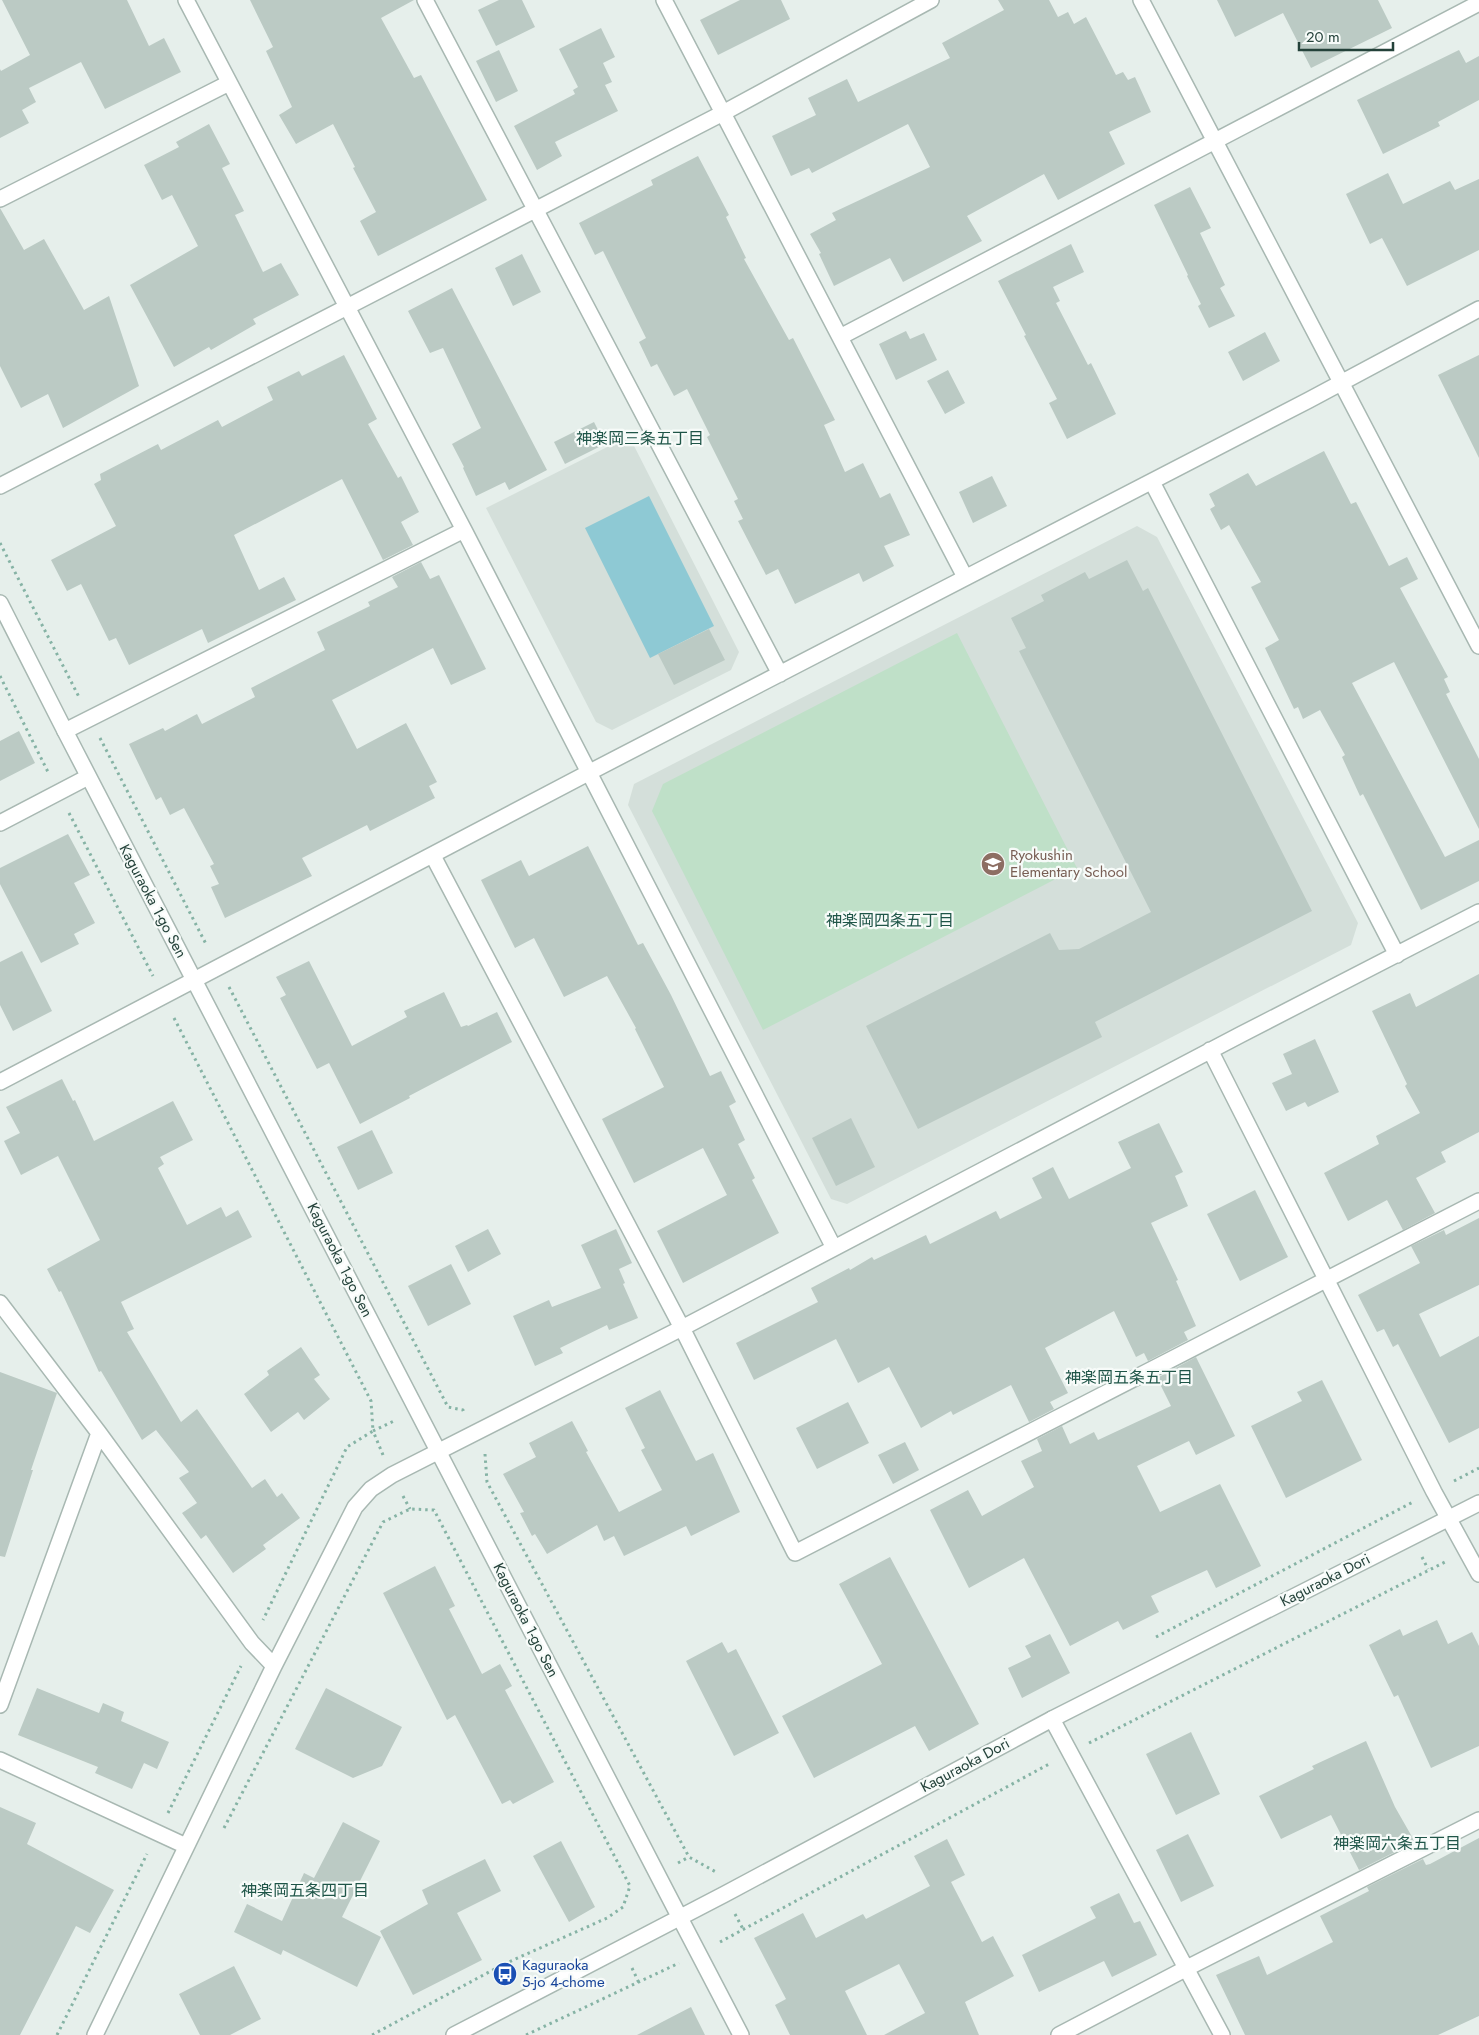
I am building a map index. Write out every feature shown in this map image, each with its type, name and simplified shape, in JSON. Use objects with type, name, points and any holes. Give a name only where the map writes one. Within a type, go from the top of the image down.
[{"type":"street","points":[[186,0],[464,530],[834,1248]]},
{"type":"street","points":[[425,0],[780,674]]},
{"type":"street","points":[[664,0],[965,577]]},
{"type":"street","points":[[0,486],[723,113],[908,5],[931,0]]},
{"type":"street","points":[[1141,0],[1479,646]]},
{"type":"street","points":[[840,336],[1479,3]]},
{"type":"street","points":[[0,199],[229,83]]},
{"type":"street","points":[[0,1082],[588,773],[1342,383],[1479,309]]},
{"type":"street","points":[[1152,482],[1396,955]]},
{"type":"street","points":[[65,731],[464,530]]},
{"type":"street","name":"Kaguraoka 1-go Sen","points":[[0,603],[88,777],[741,2035]]},
{"type":"street","points":[[0,823],[88,777]]},
{"type":"street","points":[[433,856],[682,1328],[795,1553],[1479,1201]]},
{"type":"street","points":[[95,2035],[274,1666],[355,1507],[371,1489],[439,1452],[682,1328],[1210,1050],[1479,912]]},
{"type":"street","points":[[1210,1050],[1434,1492],[1450,1518],[1479,1574]]},
{"type":"street","points":[[0,1303],[99,1433],[252,1643],[274,1666]]},
{"type":"street","points":[[0,1705],[99,1433]]},
{"type":"street","name":"Kaguraoka Dori","points":[[454,2035],[680,1918],[1052,1719],[1479,1502]]},
{"type":"street","points":[[1052,1719],[1222,2035]]},
{"type":"street","points":[[0,1760],[186,1846]]},
{"type":"street","points":[[1060,2035],[1187,1968],[1479,1820]]},
{"type":"path","points":[[0,676],[372,1401],[372,1431],[347,1447],[57,2035]]},
{"type":"path","points":[[448,1407],[463,1410]]},
{"type":"path","points":[[487,1457],[486,1482],[689,1857],[715,1870]]},
{"type":"path","points":[[223,1831],[382,1522],[410,1509],[434,1510],[630,1886],[623,1907],[607,1918],[502,1965],[372,2035]]},
{"type":"path","points":[[526,2035],[640,1983]]},
{"type":"shaded area","points":[[629,436],[739,652],[731,670],[612,730],[596,722],[486,508]]},
{"type":"shaded area","name":"Ryokushin Elementary School","points":[[1137,526],[1157,537],[1358,923],[1351,945],[847,1204],[831,1199],[628,805],[634,784]]},
{"type":"green space","points":[[957,633],[1077,868],[763,1030],[652,811],[663,784]]},
{"type":"water","points":[[649,496],[714,626],[650,658],[585,528]]},
{"type":"building","points":[[2,0],[127,0],[149,46],[164,38],[181,72],[105,109],[81,62],[29,88],[36,102],[22,110],[29,123],[0,138],[0,69],[1,71],[30,55]]},
{"type":"building","points":[[250,0],[414,0],[381,18],[414,78],[421,75],[487,200],[378,256],[360,221],[376,212],[333,124],[296,144],[279,115],[292,107],[266,51],[273,47]]},
{"type":"building","points":[[499,0],[522,0],[535,27],[496,46],[478,10]]},
{"type":"building","points":[[740,0],[781,0],[790,19],[718,55],[700,20]]},
{"type":"building","points":[[998,0],[1049,0],[1058,17],[1068,12],[1074,24],[1086,17],[1116,75],[1123,72],[1128,80],[1135,77],[1151,112],[1109,132],[1125,164],[1058,200],[1044,174],[967,216],[982,241],[903,282],[890,258],[834,286],[819,254],[821,253],[810,234],[836,220],[832,213],[930,167],[908,124],[812,173],[809,168],[791,176],[772,136],[816,115],[808,98],[847,79],[858,102],[950,58],[942,43],[1004,10]]},
{"type":"building","points":[[1217,0],[1378,0],[1392,28],[1311,68],[1283,13],[1235,37]]},
{"type":"building","points":[[601,28],[615,57],[603,63],[612,82],[605,85],[618,111],[555,142],[562,156],[537,170],[514,126],[575,94],[573,90],[578,87],[559,49]]},
{"type":"building","points":[[499,50],[518,91],[496,102],[476,61]]},
{"type":"building","points":[[1459,50],[1466,63],[1479,56],[1479,100],[1438,122],[1440,126],[1383,154],[1357,100]]},
{"type":"building","points":[[209,124],[230,164],[222,168],[244,211],[235,215],[263,272],[281,263],[299,295],[253,319],[256,324],[211,350],[209,347],[174,367],[130,285],[198,246],[172,195],[162,200],[144,165],[179,147],[176,142]]},
{"type":"building","points":[[698,156],[729,215],[726,217],[746,258],[744,259],[789,340],[793,338],[835,420],[824,425],[845,472],[863,463],[880,498],[890,493],[910,535],[884,546],[894,566],[863,582],[859,573],[795,604],[778,569],[766,575],[738,521],[743,519],[734,501],[738,499],[707,437],[710,435],[687,389],[674,396],[657,364],[651,367],[639,342],[646,338],[603,251],[595,255],[579,223],[653,185],[651,180]]},
{"type":"building","points":[[1388,173],[1403,204],[1450,181],[1455,190],[1479,179],[1479,250],[1407,286],[1382,238],[1370,244],[1346,194]]},
{"type":"building","points":[[1190,187],[1211,228],[1200,233],[1225,285],[1220,288],[1235,316],[1209,328],[1198,306],[1201,304],[1154,205]]},
{"type":"building","points":[[0,208],[24,250],[44,239],[84,310],[109,296],[139,386],[63,428],[48,394],[21,408],[0,366]]},
{"type":"building","points":[[1071,244],[1084,272],[1053,287],[1060,301],[1056,303],[1088,365],[1091,363],[1116,414],[1067,439],[1049,403],[1057,399],[998,281]]},
{"type":"building","points":[[522,254],[541,292],[513,306],[495,268]]},
{"type":"building","points":[[452,288],[547,470],[509,490],[505,482],[476,496],[452,444],[481,428],[443,348],[430,353],[408,311]]},
{"type":"building","points":[[906,331],[910,339],[924,333],[937,360],[896,380],[879,344]]},
{"type":"building","points":[[1265,332],[1280,361],[1243,381],[1228,352]]},
{"type":"building","points":[[344,355],[377,419],[368,424],[398,478],[401,476],[419,512],[401,522],[413,545],[383,560],[342,479],[234,535],[259,590],[284,577],[296,600],[208,643],[202,629],[129,665],[116,638],[109,641],[81,584],[67,591],[51,560],[116,526],[94,484],[101,480],[100,474],[158,444],[161,450],[218,420],[222,427],[273,400],[267,387],[299,371],[302,376]]},
{"type":"building","points":[[1479,355],[1479,458],[1438,375]]},
{"type":"building","points":[[948,370],[965,403],[945,414],[927,381]]},
{"type":"building","points":[[594,422],[605,444],[565,464],[554,442]]},
{"type":"building","points":[[1324,451],[1351,504],[1356,502],[1389,566],[1407,557],[1418,579],[1400,588],[1448,677],[1444,679],[1450,692],[1446,694],[1479,759],[1479,829],[1394,662],[1352,683],[1445,857],[1479,840],[1479,881],[1421,910],[1363,794],[1360,796],[1342,757],[1345,755],[1320,710],[1303,719],[1298,707],[1294,709],[1265,648],[1279,640],[1251,587],[1261,582],[1229,525],[1221,530],[1210,509],[1215,506],[1209,494],[1248,473],[1256,486]]},
{"type":"building","points":[[992,476],[1007,506],[973,523],[959,492]]},
{"type":"building","points":[[1127,560],[1143,591],[1148,588],[1312,911],[1095,1022],[1102,1037],[918,1129],[866,1026],[1050,933],[1059,950],[1079,949],[1151,912],[1019,651],[1026,648],[1011,618],[1044,601],[1041,595],[1085,572],[1089,579]]},
{"type":"building","points":[[421,562],[430,579],[439,575],[486,669],[451,685],[433,648],[332,700],[357,749],[406,723],[437,782],[429,786],[435,798],[370,831],[367,825],[302,858],[312,876],[225,918],[211,887],[219,884],[210,866],[214,864],[184,808],[170,815],[161,797],[156,800],[129,744],[163,728],[165,731],[197,714],[202,724],[255,697],[251,688],[325,650],[317,632],[370,606],[368,602],[398,587],[392,577]]},
{"type":"building","points":[[709,629],[725,660],[674,685],[658,654]]},
{"type":"building","points":[[19,731],[35,763],[0,781],[0,741]]},
{"type":"building","points":[[68,834],[90,875],[74,883],[95,923],[74,934],[79,944],[41,963],[0,884],[0,868]]},
{"type":"building","points":[[588,846],[638,945],[643,943],[671,995],[710,1076],[721,1071],[736,1102],[729,1106],[745,1140],[738,1144],[755,1178],[752,1180],[779,1233],[683,1283],[657,1231],[727,1195],[703,1148],[634,1183],[602,1119],[664,1087],[636,1028],[607,976],[564,997],[534,938],[515,948],[481,880],[521,860],[529,876]]},
{"type":"building","points":[[22,951],[52,1011],[13,1031],[0,1005],[0,962]]},
{"type":"building","points":[[309,961],[352,1046],[407,1017],[404,1011],[444,992],[461,1027],[468,1026],[497,1012],[512,1042],[360,1124],[329,1063],[317,1069],[280,998],[286,995],[276,977]]},
{"type":"building","points":[[1479,974],[1479,1132],[1441,1152],[1446,1162],[1416,1178],[1435,1213],[1403,1230],[1387,1200],[1348,1221],[1324,1173],[1379,1144],[1376,1136],[1420,1113],[1405,1086],[1407,1084],[1372,1011],[1410,993],[1416,1007]]},
{"type":"building","points":[[1315,1039],[1339,1092],[1308,1107],[1305,1102],[1286,1111],[1272,1083],[1292,1074],[1283,1054]]},
{"type":"building","points":[[62,1079],[73,1101],[75,1100],[94,1141],[173,1101],[193,1140],[160,1157],[164,1164],[158,1168],[187,1225],[221,1207],[226,1217],[238,1210],[252,1237],[121,1302],[134,1329],[127,1332],[181,1422],[197,1409],[252,1488],[265,1479],[277,1497],[282,1493],[300,1518],[263,1545],[266,1549],[233,1573],[206,1535],[201,1539],[182,1513],[197,1503],[179,1478],[189,1472],[156,1430],[142,1440],[101,1371],[99,1372],[61,1291],[59,1292],[47,1269],[100,1240],[58,1156],[21,1175],[4,1141],[20,1133],[6,1107]]},
{"type":"building","points":[[851,1118],[875,1167],[836,1186],[812,1138]]},
{"type":"building","points":[[1159,1123],[1183,1172],[1175,1176],[1188,1206],[1151,1223],[1178,1280],[1176,1281],[1196,1326],[1184,1332],[1188,1340],[1148,1361],[1144,1353],[1136,1357],[1114,1311],[1045,1348],[1068,1393],[1050,1402],[1054,1409],[1029,1422],[1011,1385],[953,1415],[951,1411],[921,1428],[889,1367],[858,1383],[836,1339],[754,1380],[736,1343],[818,1302],[811,1288],[849,1268],[850,1270],[872,1257],[874,1260],[926,1235],[930,1244],[996,1211],[1000,1219],[1042,1198],[1032,1178],[1053,1167],[1069,1199],[1131,1168],[1118,1142]]},
{"type":"building","points":[[372,1130],[393,1173],[358,1190],[337,1147]]},
{"type":"building","points":[[1255,1190],[1288,1257],[1240,1281],[1207,1214]]},
{"type":"building","points":[[1479,1218],[1479,1285],[1419,1314],[1440,1357],[1479,1336],[1479,1428],[1449,1443],[1398,1344],[1393,1347],[1384,1329],[1377,1332],[1358,1295],[1420,1263],[1411,1246],[1444,1230],[1446,1235]]},
{"type":"building","points":[[488,1229],[501,1254],[468,1272],[455,1246]]},
{"type":"building","points":[[616,1229],[632,1263],[619,1269],[625,1283],[623,1284],[638,1318],[609,1330],[607,1325],[560,1348],[563,1353],[535,1366],[513,1316],[549,1300],[552,1307],[601,1288],[581,1245]]},
{"type":"building","points":[[451,1264],[471,1304],[428,1326],[408,1286]]},
{"type":"building","points":[[301,1347],[320,1375],[314,1379],[330,1399],[304,1420],[298,1412],[271,1432],[244,1394],[269,1375],[267,1371]]},
{"type":"building","points":[[1196,1357],[1235,1436],[1196,1455],[1189,1441],[1137,1466],[1160,1512],[1220,1484],[1261,1566],[1216,1588],[1207,1570],[1151,1596],[1159,1612],[1123,1630],[1118,1621],[1070,1646],[1024,1558],[969,1588],[930,1510],[968,1490],[982,1516],[1034,1487],[1021,1461],[1042,1451],[1037,1439],[1062,1426],[1070,1444],[1094,1432],[1098,1440],[1171,1406],[1157,1378]]},
{"type":"building","points":[[0,1372],[57,1393],[31,1470],[33,1470],[5,1557],[0,1556]]},
{"type":"building","points":[[1322,1380],[1362,1460],[1286,1498],[1251,1426],[1302,1401],[1297,1392]]},
{"type":"building","points":[[660,1390],[696,1461],[713,1453],[740,1512],[691,1536],[686,1526],[624,1556],[614,1536],[604,1541],[597,1525],[547,1554],[535,1534],[532,1536],[520,1513],[524,1512],[503,1474],[536,1457],[529,1443],[572,1421],[588,1451],[586,1452],[619,1512],[662,1490],[641,1450],[645,1448],[625,1408]]},
{"type":"building","points":[[848,1402],[869,1443],[817,1469],[796,1428]]},
{"type":"building","points":[[905,1442],[919,1470],[893,1484],[878,1455]]},
{"type":"building","points":[[890,1557],[979,1724],[929,1751],[915,1726],[814,1778],[782,1716],[882,1664],[839,1584]]},
{"type":"building","points":[[435,1566],[455,1606],[449,1609],[482,1674],[500,1664],[512,1686],[505,1690],[554,1782],[513,1804],[510,1800],[502,1804],[455,1715],[447,1720],[383,1593]]},
{"type":"building","points":[[1437,1620],[1448,1644],[1472,1632],[1479,1646],[1479,1746],[1431,1768],[1398,1695],[1394,1697],[1369,1645],[1400,1629],[1403,1636]]},
{"type":"building","points":[[1050,1634],[1070,1673],[1022,1698],[1008,1668],[1031,1657],[1025,1646]]},
{"type":"building","points":[[722,1642],[728,1653],[736,1649],[779,1733],[734,1756],[686,1661]]},
{"type":"building","points":[[37,1688],[99,1713],[103,1703],[124,1712],[121,1721],[169,1742],[157,1769],[144,1763],[132,1789],[95,1773],[98,1767],[18,1735]]},
{"type":"building","points":[[326,1688],[402,1727],[382,1766],[353,1778],[295,1749]]},
{"type":"building","points":[[1191,1732],[1220,1794],[1176,1815],[1146,1754]]},
{"type":"building","points":[[1366,1741],[1395,1807],[1415,1842],[1359,1870],[1331,1815],[1281,1839],[1259,1796],[1314,1769],[1312,1766]]},
{"type":"building","points":[[0,1807],[36,1823],[27,1844],[114,1890],[90,1933],[76,1926],[20,2035],[0,2035]]},
{"type":"building","points":[[343,1822],[380,1841],[342,1917],[381,1937],[357,1987],[283,1950],[281,1955],[234,1932],[247,1904],[282,1921],[304,1873],[314,1878]]},
{"type":"building","points":[[1188,1834],[1214,1886],[1181,1902],[1156,1850]]},
{"type":"building","points":[[1479,1838],[1479,2016],[1438,2035],[1245,2035],[1216,1975],[1259,1956],[1267,1975],[1333,1942],[1320,1916],[1369,1891],[1367,1887],[1423,1859],[1426,1865],[1430,1864]]},
{"type":"building","points":[[947,1839],[965,1875],[951,1882],[982,1942],[993,1936],[1014,1976],[965,2002],[979,2035],[884,2035],[925,2013],[899,1964],[845,1991],[867,2035],[790,2035],[775,2005],[786,1999],[754,1938],[803,1913],[816,1938],[863,1914],[866,1919],[930,1886],[914,1856]]},
{"type":"building","points":[[561,1841],[595,1907],[569,1922],[533,1856]]},
{"type":"building","points":[[485,1859],[501,1891],[457,1913],[482,1960],[413,1995],[380,1931],[428,1904],[422,1890]]},
{"type":"building","points":[[1119,1893],[1134,1923],[1140,1921],[1157,1955],[1112,1977],[1104,1961],[1039,1992],[1022,1955],[1096,1918],[1090,1907]]},
{"type":"building","points":[[234,1966],[261,2019],[230,2035],[200,2035],[179,1994]]},
{"type":"building","points":[[691,2007],[705,2035],[637,2035]]},
{"type":"place","name":"Ryokushin Elementary School","points":[[993,864]]},
{"type":"place","name":"Kaguraoka 5-jo 4-chome","points":[[505,1974]]},
{"type":"district","name":"神楽岡三条五丁目","points":[[640,438]]},
{"type":"district","name":"神楽岡四条五丁目","points":[[890,920]]},
{"type":"district","name":"神楽岡五条五丁目","points":[[1129,1377]]},
{"type":"district","name":"神楽岡六条五丁目","points":[[1397,1843]]},
{"type":"district","name":"神楽岡五条四丁目","points":[[305,1890]]}]
